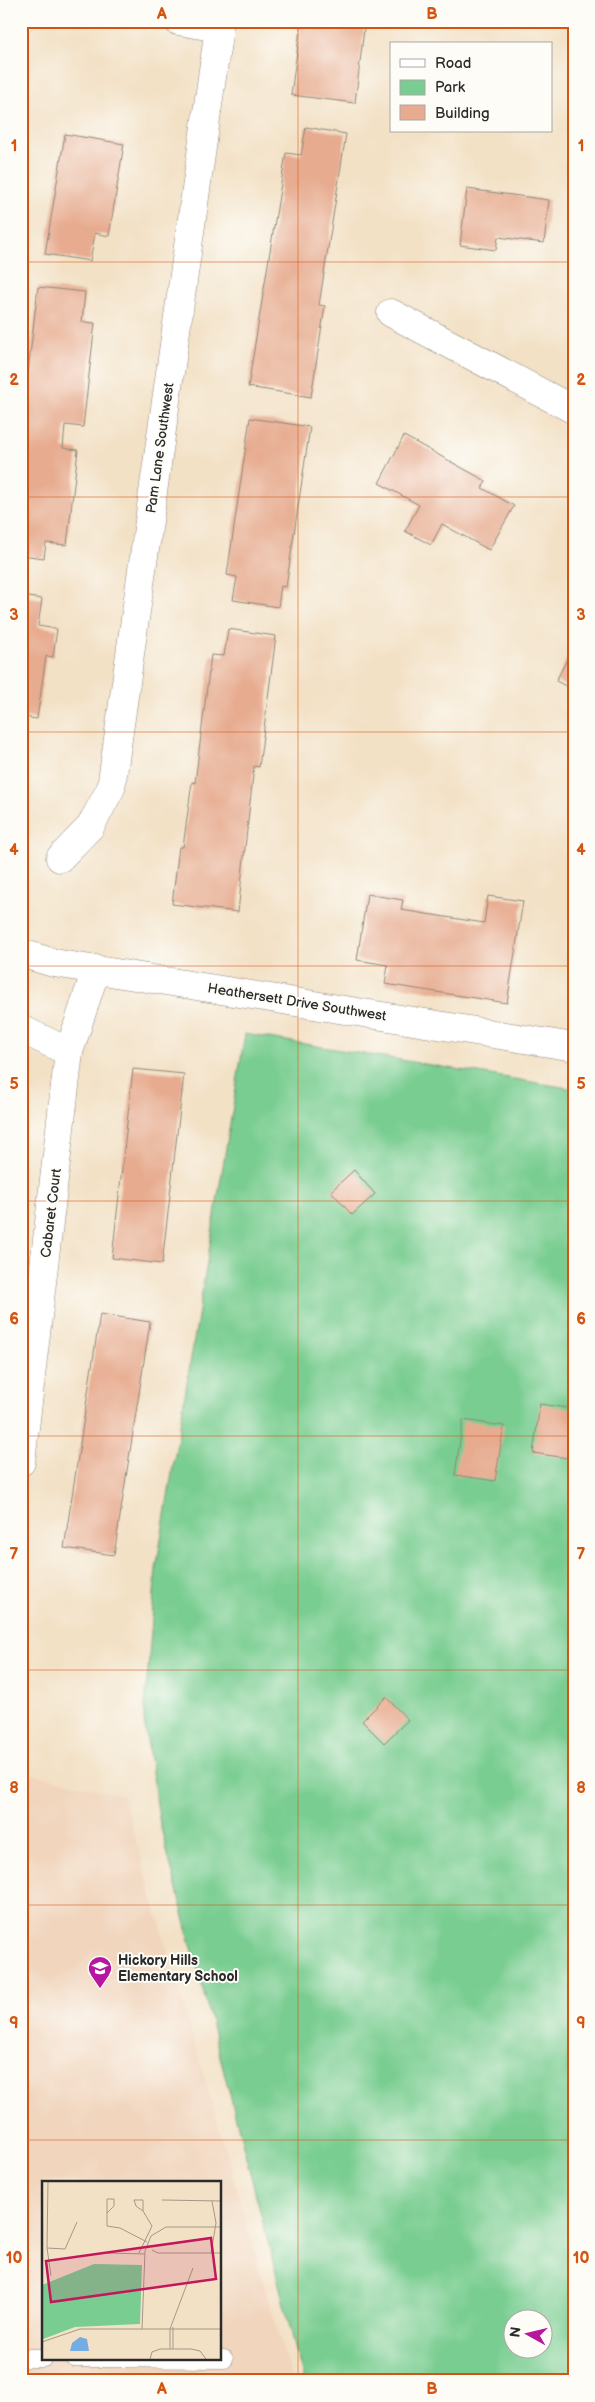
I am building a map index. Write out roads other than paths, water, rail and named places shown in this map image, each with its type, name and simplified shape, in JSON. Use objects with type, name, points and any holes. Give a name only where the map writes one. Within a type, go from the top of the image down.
[{"type":"street","points":[[178,21],[220,24]]},
{"type":"street","name":"Pam Lane Southwest","points":[[60,858],[90,827],[111,788],[220,24]]},
{"type":"street","points":[[390,313],[574,410]]},
{"type":"street","name":"Heathersett Drive Southwest","points":[[21,953],[54,963],[96,968],[574,1047]]},
{"type":"street","name":"Cabaret Court","points":[[21,1462],[70,1052],[96,968]]},
{"type":"street","points":[[21,1029],[70,1052]]},
{"type":"lane","points":[[21,2358],[42,2358]]},
{"type":"place","name":"Hickory Hills Elementary School","points":[[100,1989]]}]
